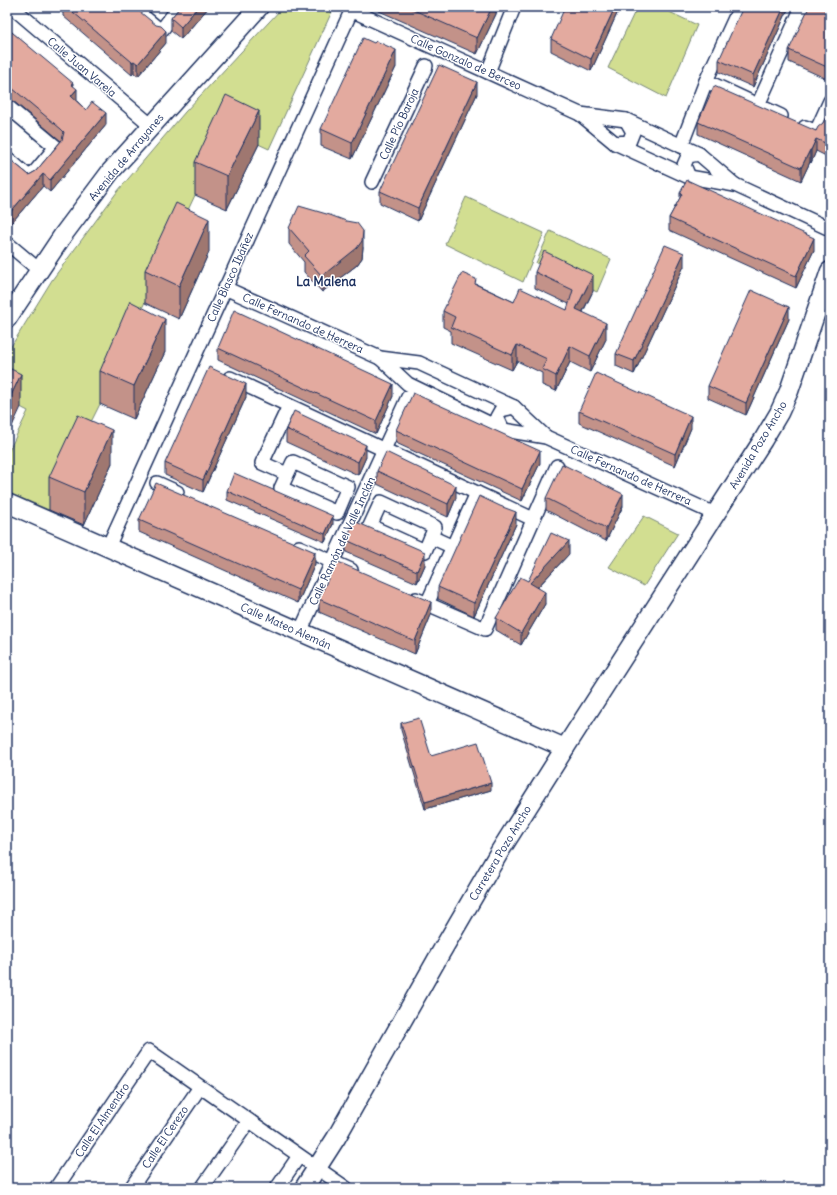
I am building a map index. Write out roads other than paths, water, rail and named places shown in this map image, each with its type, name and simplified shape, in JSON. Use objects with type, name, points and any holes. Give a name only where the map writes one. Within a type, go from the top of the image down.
[{"type":"main road","name":"Avenida de Arrayanes","points":[[7,319],[13,299],[39,270],[62,235],[111,171],[259,7]]},
{"type":"main road","name":"Avenida Pozo Ancho","points":[[697,544],[779,412],[789,391],[830,271]]},
{"type":"main road","name":"Calle Mateo Alemán","points":[[7,503],[565,748]]},
{"type":"main road","name":"Carretera Pozo Ancho","points":[[304,1188],[336,1138],[500,851],[697,544]]},
{"type":"street","name":"Calle Juan Varela","points":[[12,7],[152,126]]},
{"type":"street","points":[[132,7],[161,31],[179,7]]},
{"type":"street","points":[[681,146],[706,81],[740,7]]},
{"type":"street","points":[[758,105],[802,7]]},
{"type":"street","points":[[488,72],[513,8]]},
{"type":"street","name":"Calle Gonzalo de Berceo","points":[[352,9],[580,114],[615,144],[689,177],[734,185],[830,229]]},
{"type":"street","name":"Calle Blasco Ibáñez","points":[[108,547],[352,9]]},
{"type":"street","name":"Calle Pío Baroja","points":[[372,182],[426,66]]},
{"type":"street","points":[[706,81],[816,132],[830,101]]},
{"type":"street","points":[[7,106],[56,147],[30,178],[7,158]]},
{"type":"street","name":"Calle Gonzalo de Berceo","points":[[580,114],[626,120],[699,154],[734,185]]},
{"type":"street","points":[[615,144],[629,142],[633,132],[626,120]]},
{"type":"street","points":[[689,177],[684,165],[688,156],[699,154]]},
{"type":"street","points":[[7,243],[39,270]]},
{"type":"street","name":"Calle Fernando de Herrera","points":[[225,288],[380,358],[419,363],[514,408],[546,437]]},
{"type":"street","name":"Calle Fernando de Herrera","points":[[380,358],[408,390],[503,430],[546,437],[715,514]]},
{"type":"street","points":[[408,390],[419,380],[422,372],[419,363]]},
{"type":"street","points":[[218,373],[533,519]]},
{"type":"street","name":"Calle Ramón del Valle Inclán","points":[[300,632],[384,450],[408,390]]},
{"type":"street","points":[[287,474],[262,463],[289,406]]},
{"type":"street","points":[[503,430],[497,417],[501,410],[514,408]]},
{"type":"street","points":[[293,462],[348,487],[337,513],[281,488],[287,474],[293,462]]},
{"type":"street","points":[[406,594],[485,629],[556,466]]},
{"type":"street","points":[[157,484],[185,496]]},
{"type":"street","points":[[427,604],[477,493]]},
{"type":"street","points":[[343,499],[376,513]]},
{"type":"street","points":[[381,502],[436,527],[425,551],[370,526],[376,513],[381,502]]},
{"type":"street","points":[[431,537],[453,547]]},
{"type":"street","points":[[290,543],[362,574]]},
{"type":"street","name":"Calle El Almendro","points":[[56,1188],[149,1051],[200,1087]]},
{"type":"street","points":[[200,1087],[317,1169],[331,1184],[346,1188]]},
{"type":"street","name":"Calle El Cerezo","points":[[131,1188],[200,1087]]},
{"type":"street","points":[[202,1188],[249,1121]]},
{"type":"street","points":[[277,1188],[299,1156]]},
{"type":"district","name":"La Malena","points":[[326,281]]}]
